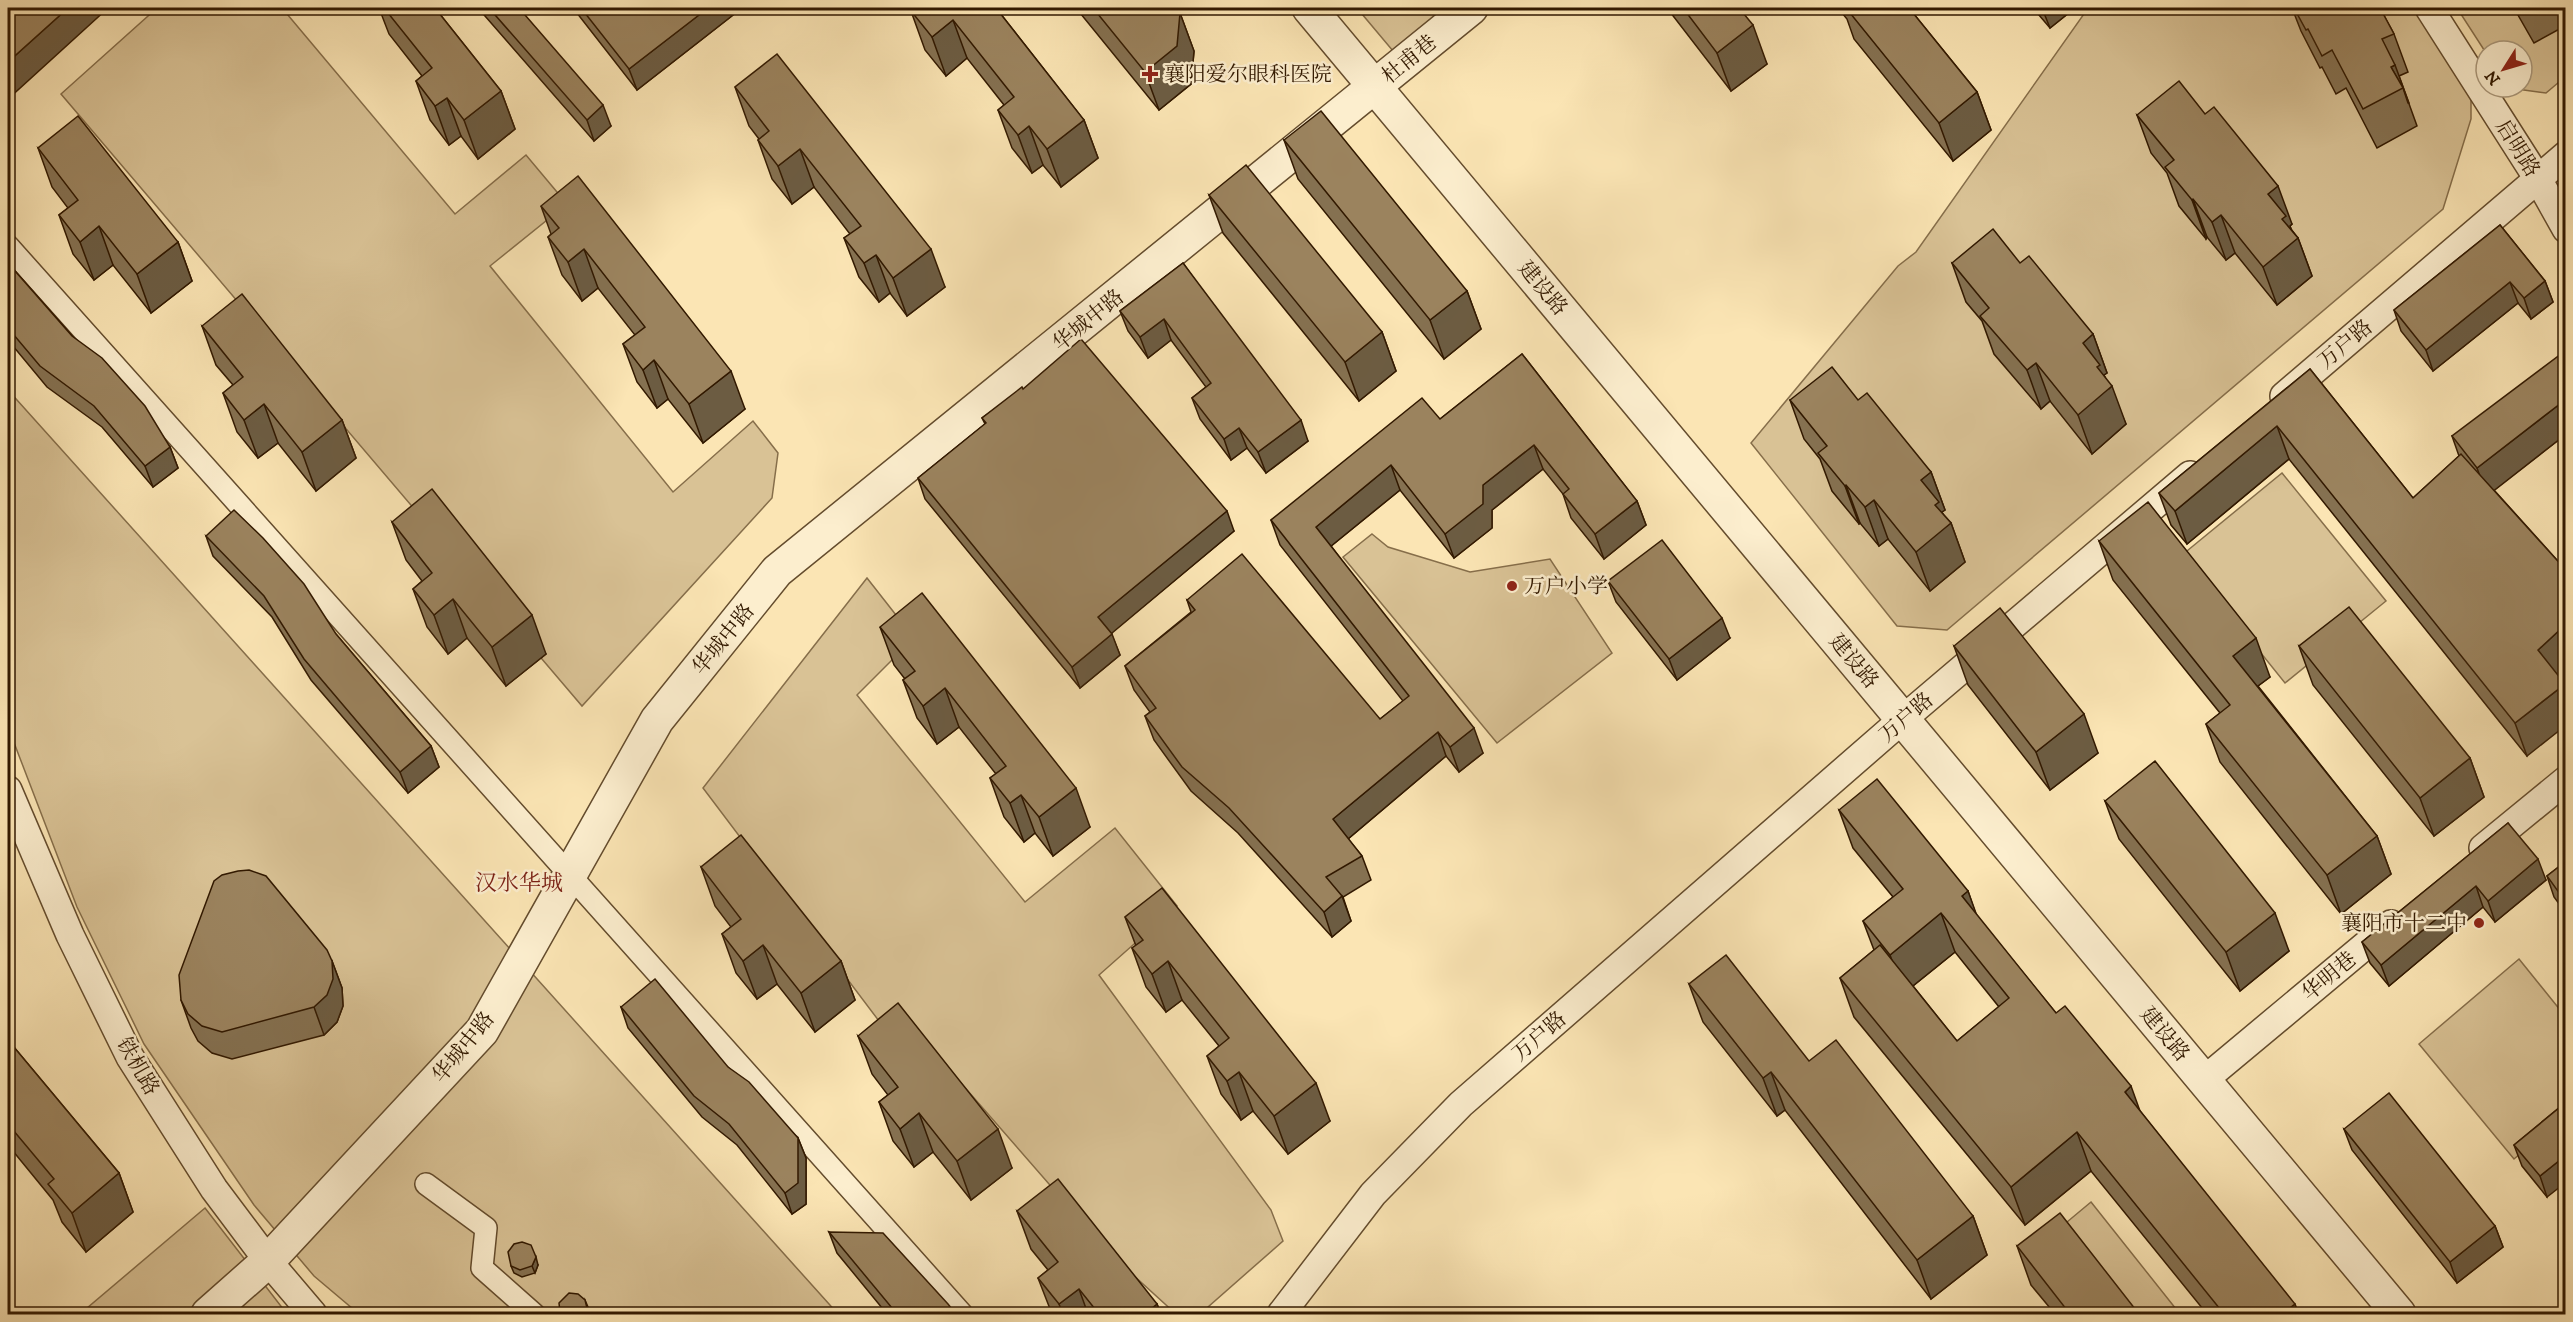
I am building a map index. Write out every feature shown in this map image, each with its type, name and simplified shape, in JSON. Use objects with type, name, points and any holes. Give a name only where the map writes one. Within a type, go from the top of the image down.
[{"type":"street","name":"建设路","points":[[1308,8],[2399,1314]]},
{"type":"street","name":"杜甫巷","points":[[1375,87],[1471,8]]},
{"type":"street","name":"启明路","points":[[2429,8],[2538,179],[2565,229]]},
{"type":"street","name":"华城中路","points":[[208,1314],[268,1261],[482,1030],[657,720],[777,571],[1375,87]]},
{"type":"street","name":"万户路","points":[[2263,414],[2565,155]]},
{"type":"street","points":[[8,246],[962,1314]]},
{"type":"street","name":"万户路","points":[[1281,1314],[1373,1194],[1461,1104],[1903,719],[2209,459]]},
{"type":"street","points":[[2465,863],[2565,780]]},
{"type":"street","name":"铁机路","points":[[8,790],[70,935],[130,1057],[214,1189],[268,1261],[313,1314]]},
{"type":"street","name":"华明巷","points":[[2204,1080],[2410,908]]},
{"type":"street","points":[[426,1184],[486,1228],[482,1268],[534,1314]]},
{"type":"shaded area","points":[[157,8],[282,8],[455,214],[526,155],[567,204],[490,266],[673,492],[753,421],[778,453],[772,498],[582,706],[61,94]]},
{"type":"shaded area","points":[[1369,8],[1444,8],[1393,51],[1362,14]]},
{"type":"shaded area","points":[[2091,8],[2429,8],[2471,74],[2471,119],[2443,209],[1947,630],[1897,626],[1751,443],[1898,266],[1916,252],[2086,11]]},
{"type":"shaded area","points":[[2457,8],[2565,8],[2565,77],[2546,93],[2534,91],[2534,39],[2477,39]]},
{"type":"shaded area","points":[[8,390],[838,1314],[359,1314],[314,1276],[254,1205],[144,1044],[77,907],[8,727]]},
{"type":"shaded area","points":[[2282,473],[2386,601],[2285,683],[2182,555]]},
{"type":"shaded area","points":[[1372,534],[1388,547],[1470,572],[1550,559],[1612,653],[1497,743],[1343,557]]},
{"type":"shaded area","points":[[867,578],[914,638],[857,695],[1025,902],[1115,828],[1177,906],[1099,975],[1271,1210],[1283,1241],[1200,1314],[1176,1314],[1110,1254],[934,1052],[882,1025],[703,788]]},
{"type":"shaded area","points":[[2519,959],[2565,1016],[2565,1116],[2514,1159],[2419,1044]]},
{"type":"shaded area","points":[[2091,1202],[2180,1314],[2119,1314],[2055,1232]]},
{"type":"shaded area","points":[[205,1208],[287,1314],[80,1314]]},
{"type":"building","points":[[8,8],[68,8],[8,62]]},
{"type":"building","points":[[384,8],[435,8],[501,91],[464,120],[447,98],[435,106],[416,81],[432,68]]},
{"type":"building","points":[[489,8],[519,8],[603,105],[587,120]]},
{"type":"building","points":[[581,8],[708,8],[629,69]]},
{"type":"building","points":[[916,8],[996,8],[1084,120],[1047,149],[1029,126],[1018,135],[998,110],[1014,97],[953,20],[932,37],[911,11]]},
{"type":"building","points":[[1093,8],[1176,8],[1180,13],[1177,46],[1145,72]]},
{"type":"building","points":[[1683,8],[1739,8],[1753,25],[1717,53]]},
{"type":"building","points":[[1846,8],[1909,8],[1977,92],[1939,123]]},
{"type":"building","points":[[2294,8],[2380,8],[2394,34],[2382,39],[2395,65],[2391,67],[2403,88],[2363,109],[2332,50],[2322,56]]},
{"type":"building","points":[[777,54],[931,249],[893,278],[876,255],[864,263],[844,238],[861,226],[800,149],[778,166],[758,140],[769,131],[735,87]]},
{"type":"building","points":[[2179,81],[2205,114],[2214,107],[2278,186],[2268,194],[2286,216],[2282,219],[2298,238],[2263,267],[2221,215],[2212,222],[2192,200],[2165,167],[2174,160],[2137,115]]},
{"type":"building","points":[[1321,111],[1467,291],[1430,320],[1284,140]]},
{"type":"building","points":[[78,116],[178,242],[137,274],[99,226],[80,242],[59,215],[78,200],[38,148]]},
{"type":"building","points":[[1246,165],[1382,332],[1345,362],[1209,195]]},
{"type":"building","points":[[578,176],[731,371],[689,404],[654,360],[643,370],[623,344],[645,327],[584,249],[568,262],[548,237],[559,228],[541,206]]},
{"type":"building","points":[[2500,225],[2545,281],[2524,298],[2510,282],[2426,350],[2394,310]]},
{"type":"building","points":[[1993,229],[2020,263],[2029,256],[2093,334],[2083,343],[2100,365],[2097,367],[2112,386],[2078,415],[2036,363],[2027,370],[1980,316],[1989,308],[1952,263]]},
{"type":"building","points":[[8,263],[72,336],[102,358],[145,406],[170,447],[145,466],[94,406],[40,366],[8,328]]},
{"type":"building","points":[[1183,263],[1301,420],[1258,452],[1239,428],[1224,439],[1192,398],[1211,383],[1164,319],[1140,337],[1120,311]]},
{"type":"building","points":[[242,294],[342,420],[302,452],[264,404],[244,420],[223,393],[243,377],[202,326]]},
{"type":"building","points":[[1081,339],[1227,511],[1098,617],[1112,634],[1072,667],[918,478],[986,423],[982,418],[1022,387],[1023,389]]},
{"type":"building","points":[[2565,351],[2565,400],[2477,468],[2452,436]]},
{"type":"building","points":[[1522,354],[1637,501],[1595,534],[1563,494],[1569,489],[1534,445],[1483,485],[1483,504],[1445,534],[1391,465],[1316,527],[1474,728],[1450,747],[1438,732],[1333,819],[1362,856],[1326,877],[1342,896],[1324,912],[1229,808],[1182,767],[1145,716],[1156,708],[1125,666],[1195,610],[1187,600],[1242,554],[1380,719],[1409,696],[1271,520],[1422,398],[1440,419]]},
{"type":"building","points":[[1832,367],[1858,400],[1867,393],[1931,472],[1921,480],[1939,502],[1935,505],[1951,523],[1916,552],[1874,500],[1865,507],[1845,486],[1818,453],[1827,446],[1790,400]]},
{"type":"building","points":[[2310,369],[2413,498],[2461,454],[2565,569],[2565,625],[2538,650],[2565,684],[2515,723],[2277,426],[2175,511],[2159,493]]},
{"type":"building","points":[[432,489],[532,615],[492,647],[453,599],[434,615],[413,589],[432,573],[392,522]]},
{"type":"building","points":[[2148,502],[2256,638],[2233,656],[2377,836],[2327,875],[2206,724],[2230,705],[2099,541]]},
{"type":"building","points":[[234,510],[263,538],[304,584],[336,634],[431,746],[400,772],[304,659],[264,596],[206,536]]},
{"type":"building","points":[[1662,540],[1722,618],[1669,659],[1608,581]]},
{"type":"building","points":[[922,593],[1076,788],[1039,817],[1021,795],[1010,803],[990,778],[1006,766],[945,688],[923,706],[903,680],[915,671],[880,627]]},
{"type":"building","points":[[2349,607],[2470,758],[2420,798],[2299,646]]},
{"type":"building","points":[[2000,608],[2084,714],[2036,752],[1954,646]]},
{"type":"building","points":[[2155,761],[2275,913],[2226,952],[2105,801]]},
{"type":"building","points":[[1877,779],[1968,891],[1962,896],[2056,1013],[2065,1006],[2131,1086],[2125,1092],[2295,1304],[2282,1314],[2224,1314],[2077,1132],[2011,1187],[1840,978],[1880,945],[1957,1041],[2009,998],[1941,913],[1890,955],[1863,921],[1903,889],[1839,810]]},
{"type":"building","points":[[2508,823],[2538,859],[2488,901],[2476,886],[2381,965],[2362,942]]},
{"type":"building","points":[[741,835],[841,961],[801,993],[763,945],[743,961],[722,934],[741,919],[701,867]]},
{"type":"building","points":[[2565,862],[2565,901],[2547,876]]},
{"type":"building","points":[[249,870],[266,876],[327,950],[332,961],[333,979],[327,995],[314,1007],[222,1032],[202,1026],[188,1014],[181,1000],[179,975],[214,881],[222,875]]},
{"type":"building","points":[[1162,888],[1316,1083],[1274,1116],[1239,1072],[1227,1081],[1207,1056],[1229,1038],[1168,961],[1152,974],[1132,948],[1143,940],[1125,917]]},
{"type":"building","points":[[1726,955],[1809,1061],[1836,1040],[1973,1216],[1917,1260],[1771,1072],[1763,1078],[1689,984]]},
{"type":"building","points":[[655,979],[728,1067],[749,1082],[798,1138],[798,1183],[785,1193],[729,1124],[694,1096],[621,1007]]},
{"type":"building","points":[[898,1003],[998,1129],[957,1161],[919,1113],[900,1129],[879,1102],[898,1087],[858,1036]]},
{"type":"building","points":[[8,1040],[119,1173],[72,1213],[48,1184],[54,1179],[8,1124]]},
{"type":"building","points":[[2389,1093],[2495,1226],[2450,1262],[2344,1129]]},
{"type":"building","points":[[2565,1103],[2565,1156],[2540,1176],[2514,1145]]},
{"type":"building","points":[[1058,1179],[1157,1304],[1145,1314],[1099,1314],[1079,1289],[1059,1304],[1038,1278],[1058,1262],[1017,1211]]},
{"type":"building","points":[[2060,1213],[2139,1314],[2070,1314],[2017,1246]]},
{"type":"building","points":[[829,1232],[883,1233],[956,1314],[897,1314]]},
{"type":"building","points":[[522,1242],[531,1245],[536,1257],[532,1266],[520,1270],[511,1266],[508,1252],[514,1244]]},
{"type":"building","points":[[569,1293],[578,1294],[585,1300],[587,1308],[583,1314],[562,1314],[560,1312],[559,1303]]},
{"type":"building","points":[[1939,1308],[1944,1314],[1931,1314]]},
{"type":"place","name":"襄阳爱尔眼科医院","points":[[1150,74]]},
{"type":"place","name":"万户小学","points":[[1512,586]]},
{"type":"place","name":"襄阳市十二中","points":[[2479,923]]},
{"type":"district","name":"汉水华城","points":[[519,882]]}]
